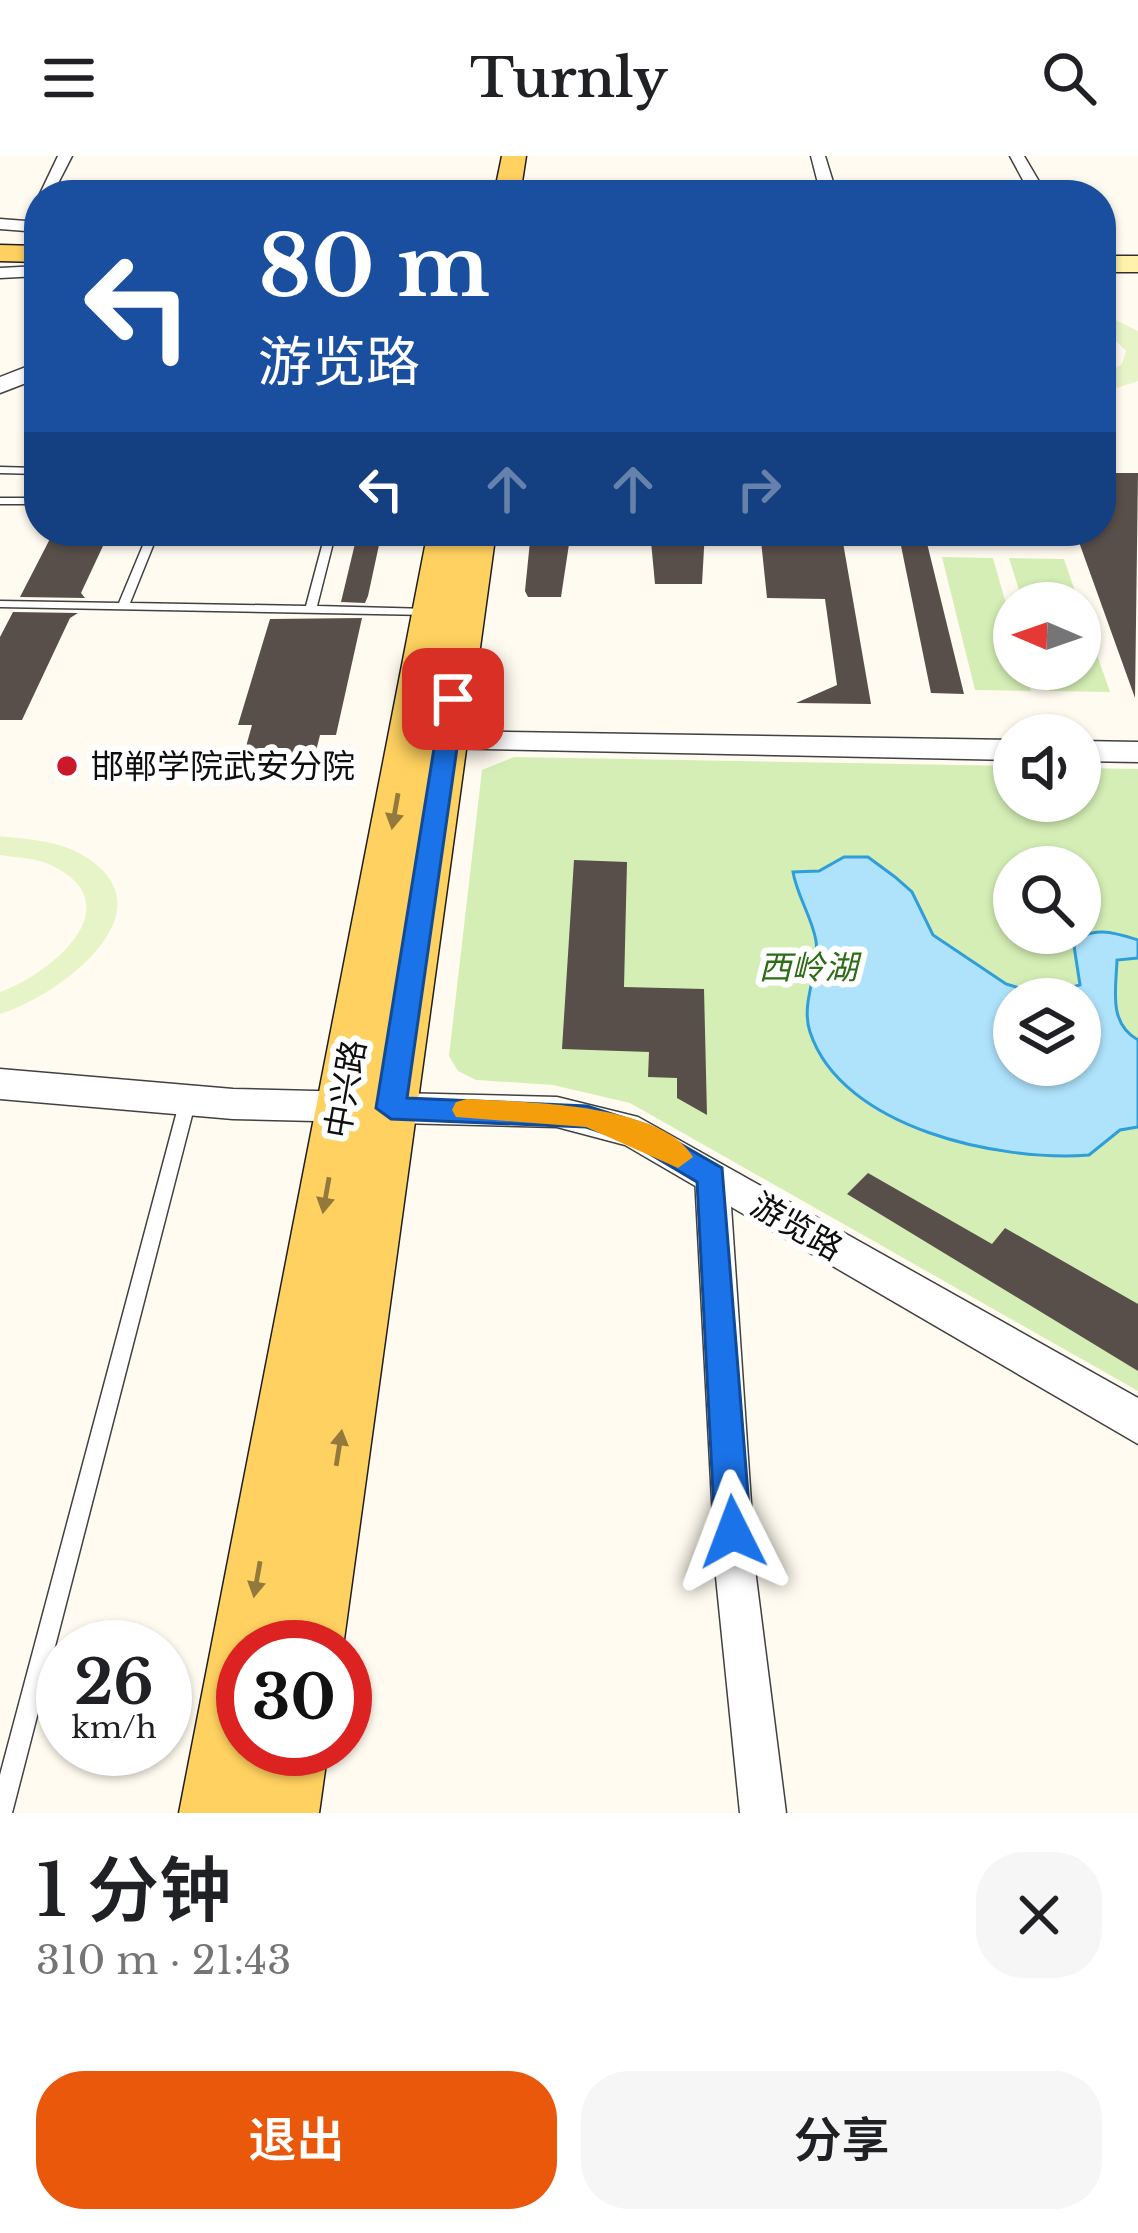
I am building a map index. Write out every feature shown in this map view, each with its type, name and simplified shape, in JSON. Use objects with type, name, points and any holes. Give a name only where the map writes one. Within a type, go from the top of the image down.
[{"type":"main road","name":"中兴路","points":[[311,1620],[366,1107],[443,546]]},
{"type":"main road","name":"中兴路","points":[[250,1620],[446,741],[476,546]]},
{"type":"main road","points":[[215,1813],[222,1776]]},
{"type":"main road","points":[[284,1813],[289,1776]]},
{"type":"street","points":[[446,741],[993,750]]},
{"type":"street","points":[[1101,751],[1138,752]]},
{"type":"street","name":"游览路","points":[[0,1084],[188,1100],[587,1117],[638,1133],[1138,1423]]},
{"type":"street","points":[[712,1176],[736,1577],[764,1813]]},
{"type":"lane","points":[[123,606],[148,546]]},
{"type":"lane","points":[[310,610],[328,546]]},
{"type":"lane","points":[[0,604],[431,612]]},
{"type":"lane","points":[[1,1813],[188,1100]]},
{"type":"green space","points":[[1116,320],[1138,331],[1138,381],[1116,388],[1116,368],[1126,351],[1116,341]]},
{"type":"green space","points":[[942,557],[993,558],[1000,582],[993,582],[993,690],[1031,691],[975,690]]},
{"type":"green space","points":[[1009,558],[1064,559],[1072,582],[1016,582]]},
{"type":"green space","points":[[1101,666],[1110,692],[1049,691],[1101,690]]},
{"type":"green space","name":"西岭湖","points":[[514,757],[993,766],[993,822],[1101,822],[1101,768],[1138,769],[1138,1391],[630,1103],[553,1085],[476,1080],[458,1071],[449,1056],[482,770]]},
{"type":"green space","points":[[0,836],[73,850],[104,871],[117,895],[115,920],[80,967],[54,987],[0,1014],[0,992],[59,956],[84,920],[86,902],[77,883],[55,867],[0,855]]},
{"type":"water","points":[[844,857],[868,857],[912,892],[933,935],[997,978],[993,978],[993,1086],[1101,1086],[1101,978],[1079,978],[1075,954],[1101,954],[1101,932],[1138,940],[1138,958],[1117,960],[1115,994],[1122,1025],[1138,1040],[1138,1127],[1120,1130],[1089,1155],[1013,1152],[928,1132],[855,1093],[828,1065],[810,1032],[816,941],[793,872],[819,871]]},
{"type":"building","points":[[1116,473],[1138,473],[1135,698],[1101,603],[1101,582],[1093,582],[1080,546],[1116,546]]},
{"type":"building","points":[[46,546],[103,546],[81,593],[85,598],[20,597]]},
{"type":"building","points":[[354,546],[379,546],[365,603],[341,602]]},
{"type":"building","points":[[530,546],[569,546],[561,597],[528,597]]},
{"type":"building","points":[[651,546],[704,546],[702,584],[655,584]]},
{"type":"building","points":[[762,546],[844,546],[871,704],[796,703],[837,685],[825,599],[767,598]]},
{"type":"building","points":[[901,546],[928,546],[964,694],[931,693]]},
{"type":"building","points":[[13,612],[78,613],[70,618],[22,720],[0,720],[0,637]]},
{"type":"building","points":[[362,618],[336,735],[320,735],[313,763],[242,761],[252,725],[238,725],[270,619]]},
{"type":"building","points":[[574,860],[627,862],[624,987],[704,989],[707,1115],[677,1098],[677,1078],[648,1077],[649,1052],[562,1049]]},
{"type":"building","points":[[868,1173],[992,1244],[1005,1228],[1138,1304],[1138,1371],[847,1194]]},
{"type":"slow traffic","points":[[467,1110],[587,1117],[638,1133],[678,1157]]},
{"type":"place","name":"邯郸学院武安分院","points":[[67,766]]},
{"type":"route","points":[[453,699],[391,1108],[557,1112],[587,1117],[638,1133],[712,1176],[733,1532]]}]
